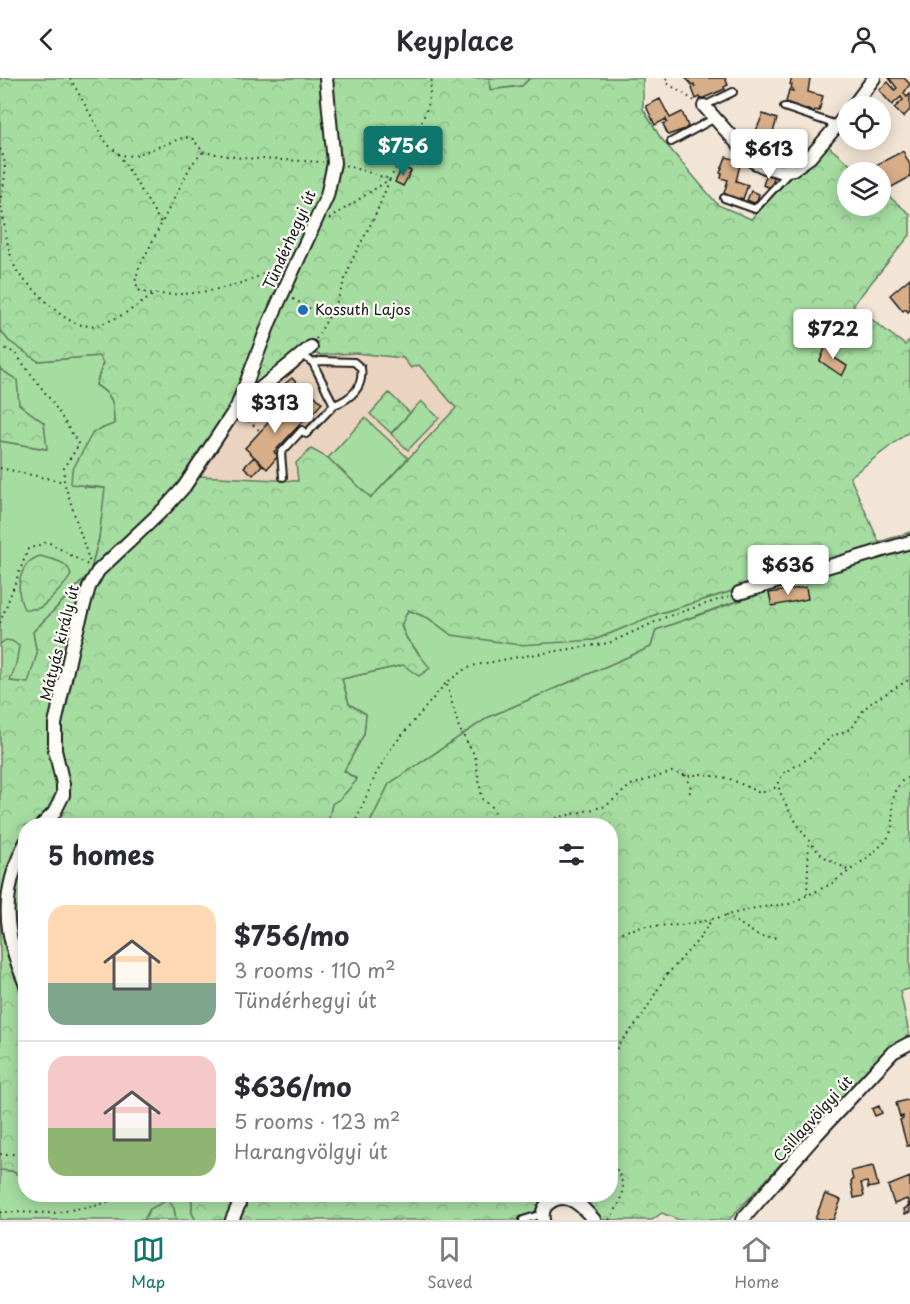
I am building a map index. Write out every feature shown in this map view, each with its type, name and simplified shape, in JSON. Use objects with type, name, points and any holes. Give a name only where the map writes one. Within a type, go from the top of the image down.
[{"type":"street","name":"Tündérhegyi út","points":[[237,408],[282,293],[327,196],[334,163],[326,78]]},
{"type":"street","points":[[860,96],[874,78]]},
{"type":"street","points":[[704,106],[754,162],[780,171],[793,169],[810,157],[837,126]]},
{"type":"street","points":[[237,408],[309,355]]},
{"type":"street","name":"Mátyás király út","points":[[49,818],[63,795],[63,784],[55,750],[55,724],[72,647],[89,587],[98,572],[184,487],[237,408]]},
{"type":"street","points":[[739,593],[910,542]]},
{"type":"street","points":[[18,852],[9,870],[4,888],[3,906],[9,945],[18,966]]},
{"type":"street","name":"Csillagvölgyi út","points":[[742,1220],[893,1052],[910,1043]]},
{"type":"street","points":[[232,1220],[239,1202]]},
{"type":"street","points":[[543,1217],[544,1207],[550,1202]]},
{"type":"street","points":[[574,1202],[584,1208],[594,1220]]},
{"type":"lane","points":[[704,106],[733,92]]},
{"type":"lane","points":[[784,107],[837,125]]},
{"type":"lane","points":[[671,142],[716,118]]},
{"type":"lane","points":[[724,198],[755,209],[793,169]]},
{"type":"lane","points":[[309,355],[334,405]]},
{"type":"lane","points":[[283,477],[281,453],[302,430],[306,434],[334,405],[344,401],[355,391],[363,378],[361,368],[354,362],[320,361],[309,355]]},
{"type":"lane","points":[[523,1220],[543,1217]]},
{"type":"path","points":[[70,78],[107,144],[118,154],[161,224]]},
{"type":"path","points":[[309,355],[336,304],[352,260],[375,216],[390,179],[422,121],[428,106],[432,78]]},
{"type":"path","points":[[666,78],[668,83],[704,106]]},
{"type":"path","points":[[118,154],[136,155],[185,137],[193,139],[204,152],[242,158],[334,163],[390,179]]},
{"type":"path","points":[[0,149],[6,167],[0,201],[8,244],[16,270],[48,305],[66,318],[80,325],[90,326],[135,309],[153,295]]},
{"type":"path","points":[[204,152],[191,165],[140,268],[135,282],[140,291],[153,295],[220,289],[257,276],[277,265]]},
{"type":"path","points":[[328,220],[390,179]]},
{"type":"path","points":[[282,293],[328,318]]},
{"type":"path","points":[[0,346],[15,353],[53,403],[79,445],[64,467],[64,482],[92,568],[48,542],[28,549],[0,623]]},
{"type":"path","points":[[237,408],[259,430]]},
{"type":"path","points":[[0,468],[64,482]]},
{"type":"path","points":[[357,818],[376,774],[392,747],[446,683],[465,669],[476,665],[609,643],[666,617],[739,593]]},
{"type":"path","points":[[848,870],[823,856],[808,839],[786,806],[778,782],[784,773],[809,758],[831,737],[852,728],[864,709],[910,679]]},
{"type":"path","points":[[446,683],[459,728],[475,756],[482,800],[492,807],[498,818]]},
{"type":"path","points":[[556,818],[606,806],[635,783],[672,772],[686,776],[700,774],[728,778],[758,792],[767,792],[778,786]]},
{"type":"path","points":[[686,776],[690,788],[689,795]]},
{"type":"path","points":[[618,933],[646,926],[681,925],[712,920],[726,915],[789,904],[831,884],[885,842],[893,824],[892,803],[895,791],[902,781],[910,776]]},
{"type":"path","points":[[807,894],[808,839]]},
{"type":"path","points":[[726,915],[759,936],[778,938]]},
{"type":"path","points":[[618,1046],[641,1018],[665,977],[699,939],[712,920]]},
{"type":"path","points":[[0,1154],[18,1154]]},
{"type":"path","points":[[609,1220],[622,1201],[624,1188],[618,1170]]},
{"type":"path","points":[[0,1212],[54,1213],[105,1202]]},
{"type":"shaded area","points":[[312,352],[321,355],[356,353],[403,358],[419,365],[456,408],[371,498],[299,481],[199,476],[231,425],[241,414]]},
{"type":"green space","points":[[0,78],[489,78],[490,90],[522,86],[530,78],[643,78],[643,109],[660,137],[718,205],[751,219],[823,142],[847,162],[837,162],[837,216],[891,216],[891,198],[910,214],[910,235],[853,305],[905,345],[910,340],[910,431],[850,477],[879,542],[910,532],[910,989],[900,991],[910,1037],[885,1051],[729,1220],[679,1220],[662,1213],[652,1220],[602,1220],[584,1202],[618,1202],[618,818],[372,818],[389,784],[489,717],[651,647],[656,630],[745,599],[742,588],[657,614],[594,640],[520,645],[452,635],[428,618],[408,610],[401,626],[407,639],[430,668],[419,676],[403,665],[342,679],[349,704],[366,714],[364,734],[344,771],[357,780],[341,798],[332,804],[329,818],[18,818],[18,1174],[0,1170],[0,644],[6,640],[19,646],[10,681],[28,683],[37,654],[33,632],[90,573],[99,538],[105,488],[71,484],[72,471],[93,432],[114,424],[112,401],[96,385],[103,363],[99,356],[38,361],[9,341],[0,330]],"holes":[[[312,353],[321,355],[356,353],[403,358],[411,368],[419,365],[456,408],[371,498],[328,458],[311,449],[296,463],[298,481],[200,476],[210,456],[238,417]]]},
{"type":"green space","points":[[489,78],[530,78],[522,86],[490,90]]},
{"type":"green space","points":[[0,330],[9,341],[38,361],[99,356],[103,363],[96,385],[110,397],[114,411],[114,424],[93,432],[84,487],[106,488],[99,538],[90,573],[33,632],[37,654],[29,683],[9,681],[16,664],[0,644],[0,441],[46,449],[44,423],[18,404],[17,381],[0,369]]},
{"type":"green space","points":[[0,369],[17,380],[19,404],[44,423],[47,449],[0,441]]},
{"type":"green space","points":[[389,393],[410,413],[391,433],[370,414]]},
{"type":"green space","points":[[421,401],[439,418],[408,450],[391,434]]},
{"type":"green space","points":[[365,418],[408,458],[371,498],[328,458]]},
{"type":"green space","points":[[40,556],[63,563],[71,575],[42,606],[35,609],[24,609],[21,602],[20,578],[27,565]]},
{"type":"green space","points":[[742,588],[745,598],[656,630],[651,647],[489,717],[389,784],[372,818],[328,818],[332,803],[341,798],[357,779],[344,771],[364,734],[366,714],[349,704],[342,679],[403,665],[418,652],[407,639],[401,625],[408,610],[428,618],[452,635],[594,640],[657,614]]},
{"type":"green space","points":[[0,1170],[18,1174],[18,1202],[192,1202],[192,1213],[196,1220],[176,1220],[174,1209],[150,1209],[144,1220],[0,1220]]},
{"type":"green space","points":[[163,1202],[170,1202],[176,1220],[144,1220],[150,1209]]},
{"type":"green space","points":[[192,1202],[543,1202],[536,1209],[539,1220],[196,1220],[192,1213]]},
{"type":"building","points":[[686,78],[725,78],[728,85],[724,87],[725,89],[696,99],[692,88],[695,87],[694,84],[692,85]]},
{"type":"building","points":[[792,78],[810,78],[808,92],[823,96],[819,111],[814,112],[786,102],[789,90],[793,91],[790,84]]},
{"type":"building","points":[[889,78],[904,78],[910,84],[904,93],[907,97],[910,94],[910,110],[903,117],[894,108],[903,100],[901,97],[892,105],[891,96],[884,96],[879,90],[888,82],[895,90],[897,88]]},
{"type":"building","points":[[660,99],[670,118],[682,112],[688,126],[685,129],[668,135],[663,124],[667,122],[666,119],[655,125],[646,106]]},
{"type":"building","points":[[763,114],[777,119],[773,132],[781,134],[779,141],[786,143],[781,157],[777,158],[760,151],[764,139],[768,139],[757,135],[756,131]]},
{"type":"building","points":[[785,149],[804,151],[802,159],[798,158],[797,161],[783,157]]},
{"type":"building","points":[[903,151],[910,165],[910,177],[891,187],[891,162],[882,162]]},
{"type":"building","points":[[726,157],[741,161],[736,181],[748,185],[743,199],[727,197],[724,193],[728,180],[721,178],[720,173]]},
{"type":"building","points":[[403,167],[411,171],[403,186],[395,182]]},
{"type":"building","points":[[767,173],[775,175],[771,188],[763,185]]},
{"type":"building","points":[[751,191],[759,194],[756,204],[747,200]]},
{"type":"building","points":[[910,278],[910,310],[908,312],[906,309],[903,311],[890,295]]},
{"type":"building","points":[[827,343],[837,347],[833,357],[847,366],[842,376],[820,361]]},
{"type":"building","points":[[292,378],[300,387],[290,396],[282,386]]},
{"type":"building","points":[[313,394],[322,403],[314,412],[305,403]]},
{"type":"building","points":[[288,401],[306,418],[274,452],[278,456],[267,469],[245,448]]},
{"type":"building","points":[[254,457],[262,465],[253,475],[244,467]]},
{"type":"building","points":[[806,587],[808,599],[772,606],[769,593]]},
{"type":"building","points":[[910,1099],[910,1146],[907,1146],[900,1120],[903,1116],[900,1117],[896,1103]]},
{"type":"building","points":[[879,1106],[882,1113],[875,1116],[872,1109]]},
{"type":"building","points":[[873,1166],[878,1186],[868,1188],[867,1182],[861,1183],[864,1196],[854,1198],[851,1171]]},
{"type":"building","points":[[910,1177],[910,1212],[905,1214],[904,1209],[909,1206],[907,1199],[894,1204],[888,1186]]},
{"type":"building","points":[[825,1194],[841,1200],[833,1220],[815,1219]]},
{"type":"place","name":"Kossuth Lajos","points":[[303,310]]}]
